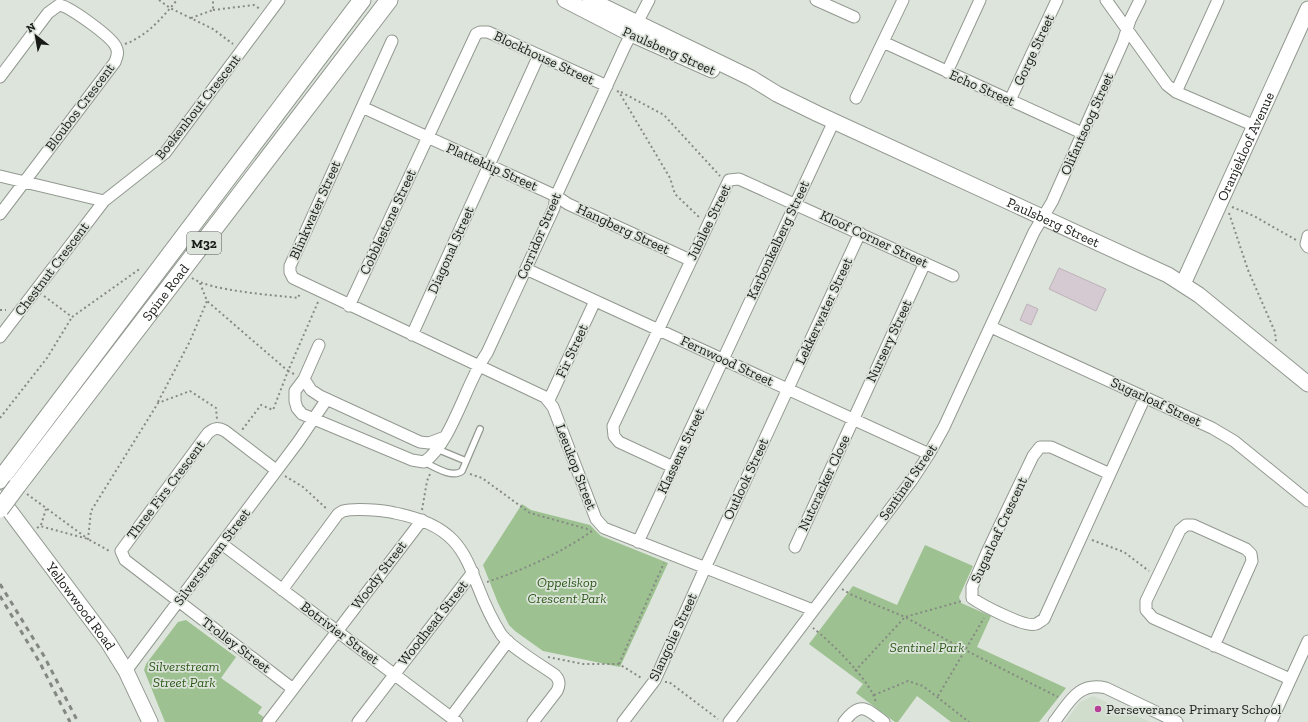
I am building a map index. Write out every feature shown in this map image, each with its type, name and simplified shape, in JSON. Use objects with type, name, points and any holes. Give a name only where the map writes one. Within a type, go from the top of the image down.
[{"type":"main road","name":"Spine Road","points":[[1,478],[362,0]]},
{"type":"main road","name":"Spine Road","points":[[0,508],[22,489],[389,0]]},
{"type":"street","name":"Boekenhout Crescent","points":[[104,201],[165,153],[279,0]]},
{"type":"street","name":"Paulsberg Street","points":[[565,0],[751,78],[777,94],[1043,217],[1183,284],[1308,384]]},
{"type":"street","name":"Paulsberg Street","points":[[590,0],[634,29]]},
{"type":"street","name":"Corridor Street","points":[[424,462],[434,454],[445,437],[478,366],[487,353],[554,208],[556,196],[606,86],[648,0]]},
{"type":"street","points":[[816,0],[854,17]]},
{"type":"street","points":[[856,98],[903,0]]},
{"type":"street","points":[[947,72],[980,0]]},
{"type":"street","name":"Gorge Street","points":[[1010,100],[1057,0]]},
{"type":"street","points":[[1106,0],[1164,82],[1176,92],[1255,126]]},
{"type":"street","name":"Olifantsoog Street","points":[[1043,217],[1056,193],[1128,31],[1140,0]]},
{"type":"street","points":[[1176,92],[1218,0]]},
{"type":"street","name":"Bloubos Crescent","points":[[0,77],[48,13],[59,5],[70,9],[113,42],[116,47],[117,56],[115,62],[24,182]]},
{"type":"street","name":"Oranjekloof Avenue","points":[[1183,284],[1308,9]]},
{"type":"street","name":"Blockhouse Street","points":[[427,137],[476,34],[480,32],[488,32],[606,86]]},
{"type":"street","name":"Blinkwater Street","points":[[349,306],[293,278],[290,272],[290,266],[392,41]]},
{"type":"street","name":"Echo Street","points":[[883,42],[1082,133]]},
{"type":"street","name":"Diagonal Street","points":[[412,335],[539,55]]},
{"type":"street","points":[[362,107],[427,137]]},
{"type":"street","name":"Karbonkelberg Street","points":[[723,360],[834,121]]},
{"type":"street","name":"Platteklip Street","points":[[427,137],[556,196]]},
{"type":"street","name":"Cobblestone Street","points":[[349,306],[427,137]]},
{"type":"street","points":[[0,176],[104,201]]},
{"type":"street","name":"Jubilee Street","points":[[673,467],[619,442],[614,436],[613,430],[690,260],[726,183],[732,178],[739,179],[795,203]]},
{"type":"street","points":[[0,214],[24,182]]},
{"type":"street","name":"Hangberg Street","points":[[556,196],[568,204],[690,260]]},
{"type":"street","name":"Chestnut Crescent","points":[[0,337],[104,201]]},
{"type":"street","name":"Kloof Corner Street","points":[[795,203],[953,276]]},
{"type":"street","name":"Sentinel Street","points":[[729,722],[929,454],[944,427],[1034,232],[1043,217]]},
{"type":"street","name":"Lekkerwater Street","points":[[788,389],[860,233]]},
{"type":"street","name":"Nursery Street","points":[[853,419],[925,263]]},
{"type":"street","name":"Fernwood Street","points":[[526,268],[929,454]]},
{"type":"street","name":"Fir Street","points":[[549,400],[595,301]]},
{"type":"street","points":[[349,306],[541,394],[549,400]]},
{"type":"street","name":"Sugarloaf Street","points":[[991,327],[1223,434],[1308,501]]},
{"type":"street","points":[[319,345],[304,379],[295,391],[294,401],[302,414],[313,420],[412,460],[424,462]]},
{"type":"street","name":"Klassens Street","points":[[638,542],[723,360]]},
{"type":"street","points":[[304,379],[311,390],[327,399],[420,442],[429,443],[445,437]]},
{"type":"street","name":"Outlook Street","points":[[705,568],[788,389]]},
{"type":"street","name":"Sugarloaf Crescent","points":[[1110,474],[1051,447],[1040,447],[1033,456],[988,550],[972,587],[972,598],[980,604],[1026,624],[1036,624],[1044,619],[1082,536],[1145,397]]},
{"type":"street","name":"Silverstream Street","points":[[126,671],[298,442],[327,399]]},
{"type":"street","name":"Leeukop Street","points":[[549,400],[598,523],[604,528],[813,610]]},
{"type":"street","name":"Nutcracker Close","points":[[795,547],[853,419]]},
{"type":"street","name":"Three Firs Crescent","points":[[178,602],[125,560],[122,555],[122,548],[212,430],[218,428],[276,470]]},
{"type":"street","name":"Yellowwood Road","points":[[0,498],[108,642],[126,671],[150,722]]},
{"type":"street","points":[[282,590],[340,512],[349,510],[390,512],[422,520],[452,538],[473,572],[495,622],[508,641],[557,677],[559,683],[557,691],[533,722]]},
{"type":"street","name":"Woody Street","points":[[268,722],[422,520]]},
{"type":"street","points":[[1214,646],[1252,562],[1249,551],[1193,525],[1186,525],[1180,530],[1146,601],[1148,613],[1153,618],[1214,646],[1290,679]]},
{"type":"street","name":"Botrivier Street","points":[[222,544],[454,719]]},
{"type":"street","name":"Slangolie Street","points":[[623,722],[655,680],[705,568]]},
{"type":"street","name":"Woodhead Street","points":[[358,722],[473,572]]},
{"type":"street","name":"Trolley Street","points":[[178,602],[293,689]]},
{"type":"street","points":[[454,719],[508,641]]},
{"type":"street","points":[[1271,722],[1308,641]]},
{"type":"street","points":[[1054,722],[1081,690],[1098,686],[1106,688],[1177,722]]},
{"type":"street","points":[[844,722],[853,711],[861,708],[868,710],[884,722]]},
{"type":"lane","points":[[424,462],[456,474],[462,471],[480,429]]},
{"type":"lane","points":[[437,449],[466,461]]},
{"type":"path","points":[[159,0],[170,8],[213,29],[242,50]]},
{"type":"path","points":[[116,47],[135,40],[160,21],[177,0]]},
{"type":"path","points":[[213,0],[213,10]]},
{"type":"path","points":[[191,18],[213,10],[254,5],[268,15]]},
{"type":"path","points":[[606,86],[664,115],[726,183]]},
{"type":"path","points":[[619,92],[670,178],[675,194],[698,216],[708,222]]},
{"type":"path","points":[[1231,207],[1248,213],[1285,235],[1307,242]]},
{"type":"path","points":[[1229,212],[1248,270],[1275,332],[1276,343]]},
{"type":"path","points":[[0,418],[47,358],[72,317],[143,267]]},
{"type":"path","points":[[188,275],[200,283],[298,298],[304,284]]},
{"type":"path","points":[[200,283],[207,301],[288,371],[304,379]]},
{"type":"path","points":[[36,290],[72,317]]},
{"type":"path","points":[[235,439],[261,405],[273,410],[288,371],[322,293]]},
{"type":"path","points":[[88,539],[91,511],[158,403],[190,341],[207,301]]},
{"type":"path","points":[[158,403],[190,391],[216,408],[218,428]]},
{"type":"path","points":[[422,520],[422,507],[427,481],[434,467]]},
{"type":"path","points":[[276,470],[303,487],[322,504],[335,519]]},
{"type":"path","points":[[462,471],[482,478],[530,513],[592,530],[575,543],[524,567],[478,585]]},
{"type":"path","points":[[22,489],[46,509],[88,539],[112,553],[122,555]]},
{"type":"path","points":[[36,529],[40,526],[46,509]]},
{"type":"path","points":[[40,526],[88,539]]},
{"type":"path","points":[[1082,536],[1124,552],[1158,577]]},
{"type":"path","points":[[619,664],[668,554]]},
{"type":"path","points":[[834,583],[852,595],[905,617],[965,650],[1057,697],[1074,697]]},
{"type":"path","points":[[855,671],[905,617],[972,598]]},
{"type":"path","points":[[938,696],[990,608]]},
{"type":"path","points":[[818,632],[855,671],[874,695],[876,708]]},
{"type":"path","points":[[537,662],[542,656],[584,664],[619,664],[642,679],[669,682],[722,722]]},
{"type":"path","points":[[874,695],[908,681],[923,686],[938,696],[969,722]]},
{"type":"shaded area","name":"Perseverance Primary School","points":[[1093,696],[1150,722],[1065,722],[1080,702]]},
{"type":"green space","name":"Oppelskop Crescent Park","points":[[522,504],[531,510],[590,525],[601,536],[668,563],[620,667],[543,651],[509,625],[498,603],[483,565]]},
{"type":"green space","name":"Sentinel Park","points":[[925,545],[973,566],[959,597],[961,603],[991,616],[977,647],[1066,688],[1039,722],[951,722],[917,696],[898,722],[895,722],[856,693],[863,684],[809,644],[853,586],[897,605]]},
{"type":"green space","name":"Silverstream Street Park","points":[[186,620],[236,657],[221,678],[262,707],[258,713],[265,718],[262,722],[165,722],[144,670],[146,664],[178,622]]},
{"type":"building","points":[[1059,268],[1106,289],[1096,311],[1049,289]]},
{"type":"building","points":[[1027,304],[1038,309],[1031,325],[1020,320]]},
{"type":"railway","points":[[0,584],[44,656],[78,722]]},
{"type":"railway","points":[[0,596],[40,663],[70,722]]},
{"type":"place","name":"Perseverance Primary School","points":[[1098,709]]}]
